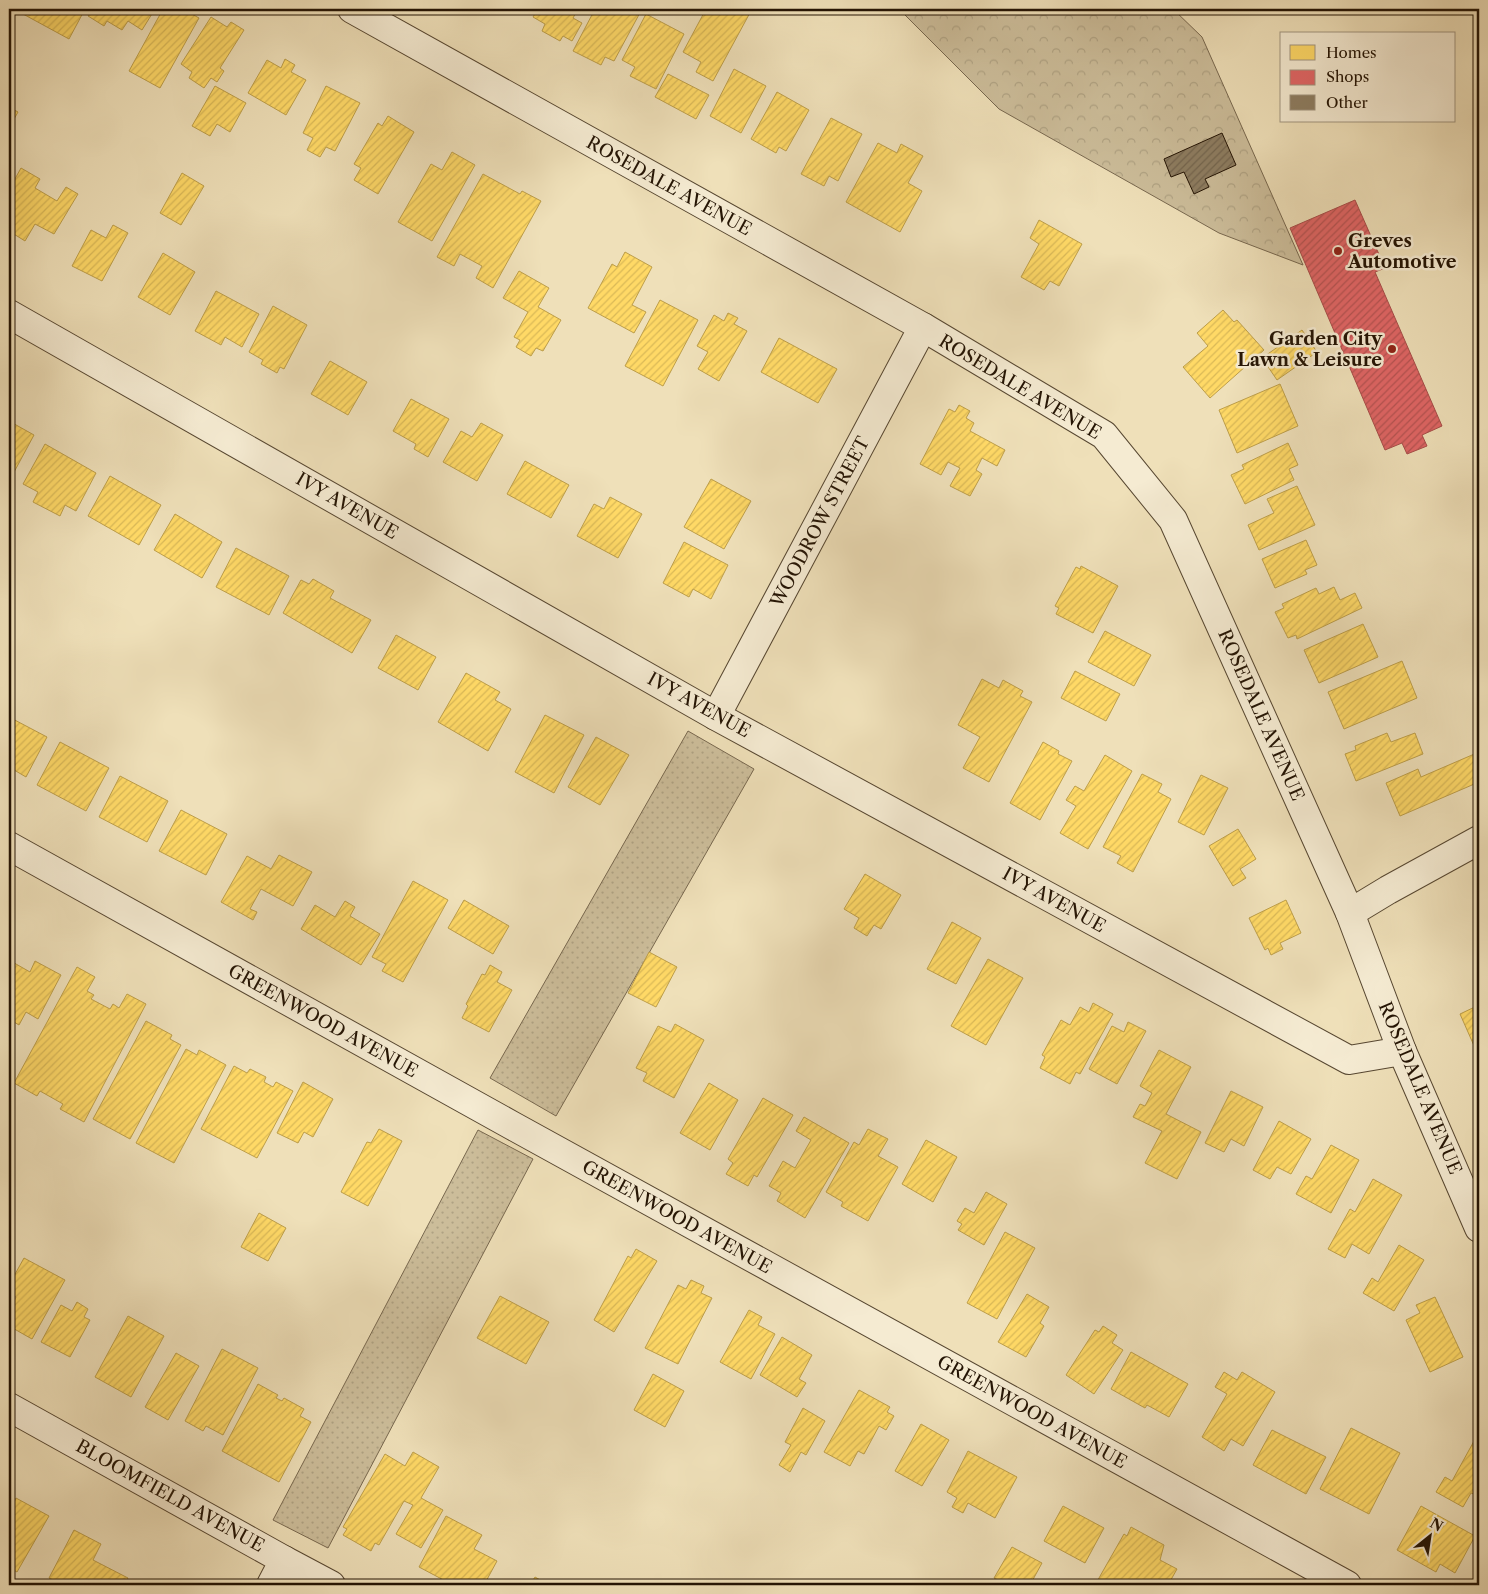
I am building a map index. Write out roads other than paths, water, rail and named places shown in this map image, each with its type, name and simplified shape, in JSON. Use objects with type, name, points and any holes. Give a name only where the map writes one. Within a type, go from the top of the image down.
[{"type":"street","name":"ROSEDALE AVENUE","points":[[352,9],[923,327],[1104,435],[1174,520],[1350,912],[1402,1051],[1479,1228]]},
{"type":"street","name":"IVY AVENUE","points":[[9,314],[716,716],[1348,1060],[1402,1051]]},
{"type":"street","name":"WOODROW STREET","points":[[716,716],[923,327]]},
{"type":"street","points":[[1350,912],[1479,840]]},
{"type":"street","name":"GREENWOOD AVENUE","points":[[9,846],[1347,1585]]},
{"type":"street","name":"BLOOMFIELD AVENUE","points":[[9,1407],[331,1585]]},
{"type":"street","points":[[271,1585],[284,1560]]},
{"type":"place","name":"Greves Automotive","points":[[1338,251]]},
{"type":"place","name":"Garden City Lawn & Leisure","points":[[1392,349]]}]
